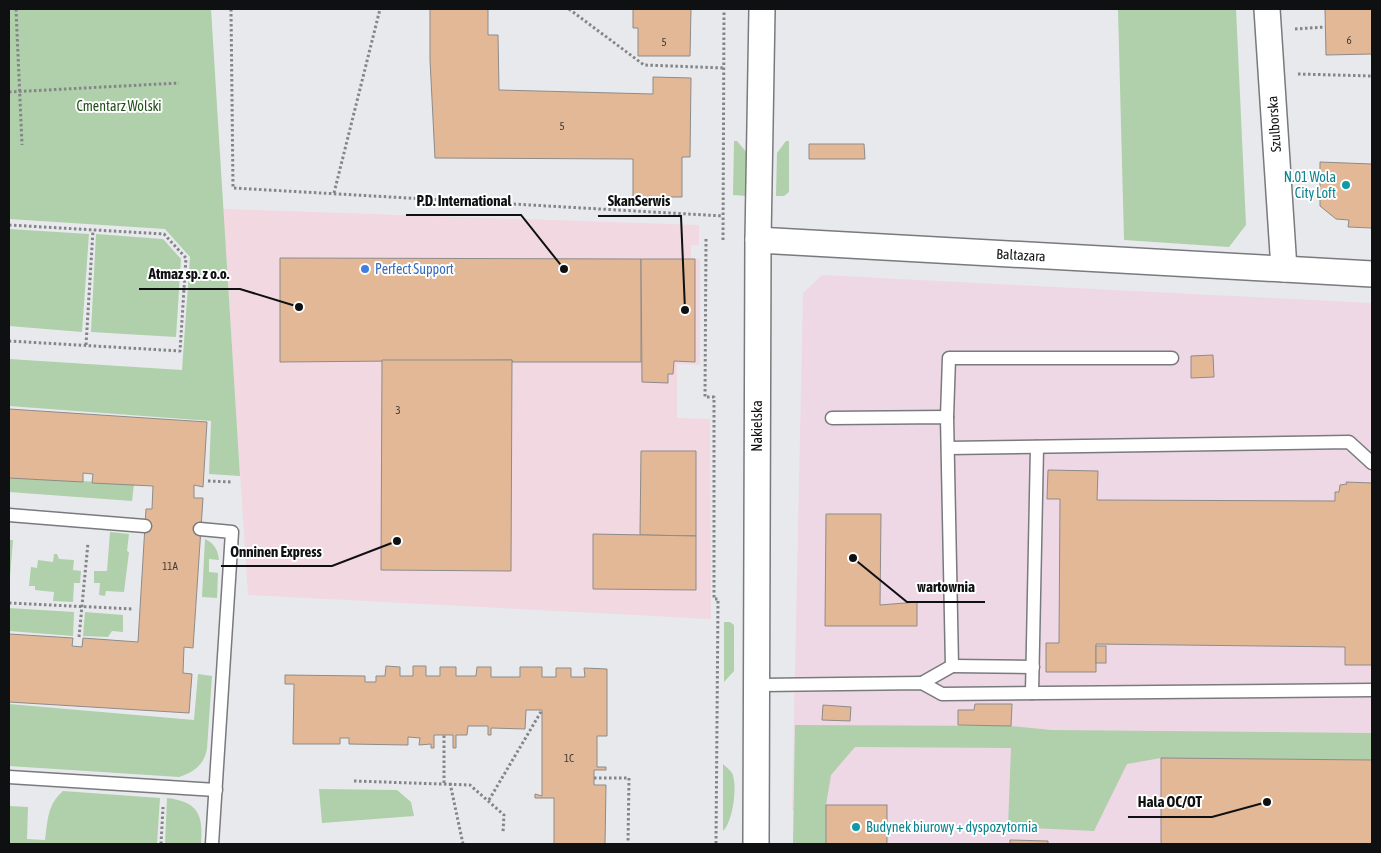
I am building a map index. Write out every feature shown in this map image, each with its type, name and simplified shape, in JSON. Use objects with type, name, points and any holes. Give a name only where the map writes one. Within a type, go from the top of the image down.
[{"type":"street","name":"Nakielska","points":[[756,844],[758,240],[762,9]]},
{"type":"street","name":"Szulborska","points":[[1267,9],[1284,269]]},
{"type":"street","name":"Baltazara","points":[[758,240],[1372,274]]},
{"type":"lane","points":[[952,666],[947,417],[950,358],[1172,358]]},
{"type":"lane","points":[[832,418],[947,417]]},
{"type":"lane","points":[[948,448],[1349,442],[1372,463]]},
{"type":"lane","points":[[1032,693],[1037,447]]},
{"type":"lane","points":[[9,515],[145,526]]},
{"type":"lane","points":[[200,530],[232,532],[212,844]]},
{"type":"lane","points":[[757,685],[922,683],[952,666],[1032,667]]},
{"type":"lane","points":[[922,683],[942,694],[1372,690]]},
{"type":"lane","points":[[9,777],[216,790]]},
{"type":"path","points":[[16,9],[22,145]]},
{"type":"path","points":[[231,9],[233,188],[723,216]]},
{"type":"path","points":[[334,193],[380,9]]},
{"type":"path","points":[[569,9],[644,65],[724,68]]},
{"type":"path","points":[[723,240],[724,9]]},
{"type":"path","points":[[1292,29],[1325,27]]},
{"type":"path","points":[[1270,73],[1372,76]]},
{"type":"path","points":[[9,92],[179,83]]},
{"type":"path","points":[[9,225],[164,234],[186,258],[180,351],[9,341]]},
{"type":"path","points":[[86,345],[93,230]]},
{"type":"path","points":[[706,239],[705,397],[714,397],[714,599],[718,599],[716,844]]},
{"type":"path","points":[[208,481],[232,482]]},
{"type":"path","points":[[79,636],[90,521]]},
{"type":"path","points":[[9,603],[134,609]]},
{"type":"path","points":[[489,800],[542,710]]},
{"type":"path","points":[[444,735],[444,783]]},
{"type":"path","points":[[594,778],[629,778],[628,844]]},
{"type":"path","points":[[354,781],[470,785],[504,815],[503,832]]},
{"type":"path","points":[[450,783],[464,844]]},
{"type":"path","points":[[161,844],[164,786]]},
{"type":"shaded area","points":[[223,209],[699,225],[699,245],[691,245],[691,258],[700,259],[700,365],[677,364],[677,418],[710,419],[711,619],[248,595]]},
{"type":"shaded area","points":[[822,275],[1372,303],[1372,844],[826,844],[826,809],[792,810],[803,293]]},
{"type":"green space","name":"Cmentarz Wolski","points":[[9,9],[211,9],[240,476],[209,474],[211,421],[9,406],[9,359],[182,370],[190,257],[165,229],[9,219]]},
{"type":"green space","points":[[1118,9],[1236,9],[1246,225],[1229,247],[1124,240]]},
{"type":"green space","points":[[734,141],[737,141],[747,153],[747,196],[733,195]]},
{"type":"green space","points":[[786,141],[789,141],[789,192],[784,196],[776,196],[777,153]]},
{"type":"green space","points":[[9,229],[89,234],[82,332],[9,326]]},
{"type":"green space","points":[[96,234],[163,239],[181,259],[176,337],[91,332]]},
{"type":"green space","points":[[9,477],[134,484],[132,501],[9,492]]},
{"type":"green space","points":[[110,532],[129,534],[127,551],[129,552],[124,592],[106,591],[105,596],[99,595],[100,583],[94,583],[94,571],[107,571]]},
{"type":"green space","points":[[205,539],[217,550],[219,560],[209,559],[209,572],[218,573],[217,598],[202,597]]},
{"type":"green space","points":[[9,540],[13,540],[9,590]]},
{"type":"green space","points":[[54,554],[57,554],[59,559],[74,560],[73,570],[81,571],[80,583],[74,583],[73,602],[53,601],[54,592],[35,590],[35,586],[29,586],[31,567],[37,568],[38,560],[53,562]]},
{"type":"green space","points":[[9,608],[74,612],[73,636],[9,631]]},
{"type":"green space","points":[[85,612],[123,615],[123,632],[112,631],[108,637],[83,636]]},
{"type":"green space","points":[[724,622],[730,622],[734,625],[734,671],[724,682]]},
{"type":"green space","points":[[198,674],[212,676],[207,749],[201,764],[189,773],[179,777],[9,766],[9,704],[194,720]]},
{"type":"green space","points":[[795,725],[1011,726],[1052,730],[1372,733],[1372,760],[1161,758],[1127,764],[1094,831],[1008,827],[1011,748],[855,747],[831,775],[826,805],[826,844],[793,844]]},
{"type":"green space","points":[[723,764],[732,773],[735,786],[732,812],[723,831]]},
{"type":"green space","points":[[319,789],[397,790],[411,802],[414,816],[322,823]]},
{"type":"green space","points":[[63,791],[160,798],[157,844],[9,844],[9,806],[28,807],[27,839],[45,840],[51,807]]},
{"type":"green space","points":[[167,798],[186,803],[197,812],[201,825],[201,844],[165,844]]},
{"type":"building","points":[[430,9],[488,9],[488,35],[498,35],[499,90],[653,94],[653,77],[691,78],[690,157],[682,157],[682,197],[633,197],[633,159],[435,158],[430,60]]},
{"type":"building","points":[[633,9],[691,9],[690,56],[638,56],[638,28],[633,28]]},
{"type":"building","points":[[1325,9],[1372,9],[1372,54],[1326,55]]},
{"type":"building","points":[[809,144],[864,144],[865,159],[809,159]]},
{"type":"building","name":"N.01 Wola City Loft","points":[[1320,162],[1372,164],[1372,228],[1348,227],[1349,220],[1336,219],[1320,206]]},
{"type":"building","points":[[280,258],[641,259],[641,362],[512,362],[512,360],[280,362]]},
{"type":"building","points":[[641,259],[695,259],[695,362],[674,361],[673,374],[668,374],[668,383],[642,382]]},
{"type":"building","points":[[1213,355],[1214,377],[1191,378],[1191,356]]},
{"type":"building","points":[[382,360],[512,360],[511,571],[381,570]]},
{"type":"building","points":[[9,409],[207,422],[203,487],[194,485],[194,498],[203,498],[193,648],[184,647],[183,673],[192,674],[189,713],[9,702],[9,634],[73,638],[72,646],[82,647],[83,638],[138,642],[146,509],[152,509],[153,486],[92,483],[93,474],[83,473],[83,482],[9,478]]},
{"type":"building","points":[[641,451],[696,451],[696,536],[640,535]]},
{"type":"building","points":[[1048,470],[1098,471],[1097,500],[1335,501],[1335,492],[1339,492],[1340,485],[1347,484],[1346,482],[1372,483],[1372,665],[1345,665],[1345,647],[1096,644],[1096,672],[1046,672],[1046,643],[1059,643],[1060,499],[1047,499]]},
{"type":"building","points":[[826,514],[881,514],[880,605],[917,602],[917,626],[825,626]]},
{"type":"building","points":[[593,534],[696,536],[696,590],[593,589]]},
{"type":"building","points":[[1096,646],[1106,646],[1106,663],[1096,663]]},
{"type":"building","points":[[386,666],[400,667],[400,676],[413,676],[413,666],[426,666],[426,676],[440,676],[440,667],[456,667],[456,676],[476,676],[477,667],[491,667],[491,677],[520,677],[520,667],[542,667],[542,677],[556,677],[556,668],[571,668],[571,677],[585,677],[584,668],[607,669],[607,736],[597,736],[597,767],[606,767],[606,770],[594,770],[594,785],[606,785],[605,844],[554,844],[554,798],[535,798],[535,794],[542,796],[542,710],[526,710],[525,729],[491,728],[491,735],[488,735],[488,726],[468,726],[467,735],[456,735],[456,748],[453,748],[453,735],[434,735],[434,748],[431,748],[431,744],[419,745],[420,738],[408,737],[408,745],[349,744],[349,738],[340,738],[340,744],[293,744],[294,684],[285,684],[285,675],[365,676],[365,682],[376,682],[376,676],[385,676]]},
{"type":"building","points":[[975,704],[1012,704],[1011,726],[958,725],[958,710],[974,710]]},
{"type":"building","points":[[823,705],[851,707],[850,721],[822,720]]},
{"type":"building","points":[[1161,758],[1372,760],[1372,844],[1161,844]]},
{"type":"building","name":"Budynek biurowy + dyspozytornia","points":[[826,805],[887,805],[887,844],[826,844]]},
{"type":"building","points":[[1010,840],[1048,841],[1048,844],[1010,844]]},
{"type":"place","name":"N.01 Wola City Loft","points":[[1346,185]]},
{"type":"place","name":"Perfect Support","points":[[365,269]]},
{"type":"place","name":"P.D. International","points":[[564,269]]},
{"type":"place","name":"Atmaz sp. z o.o.","points":[[299,307]]},
{"type":"place","name":"SkanSerwis","points":[[685,310]]},
{"type":"place","name":"Onninen Express","points":[[397,541]]},
{"type":"place","name":"wartownia","points":[[853,558]]},
{"type":"place","name":"Hala OC/OT","points":[[1267,802]]},
{"type":"place","name":"Budynek biurowy + dyspozytornia","points":[[856,827]]}]
